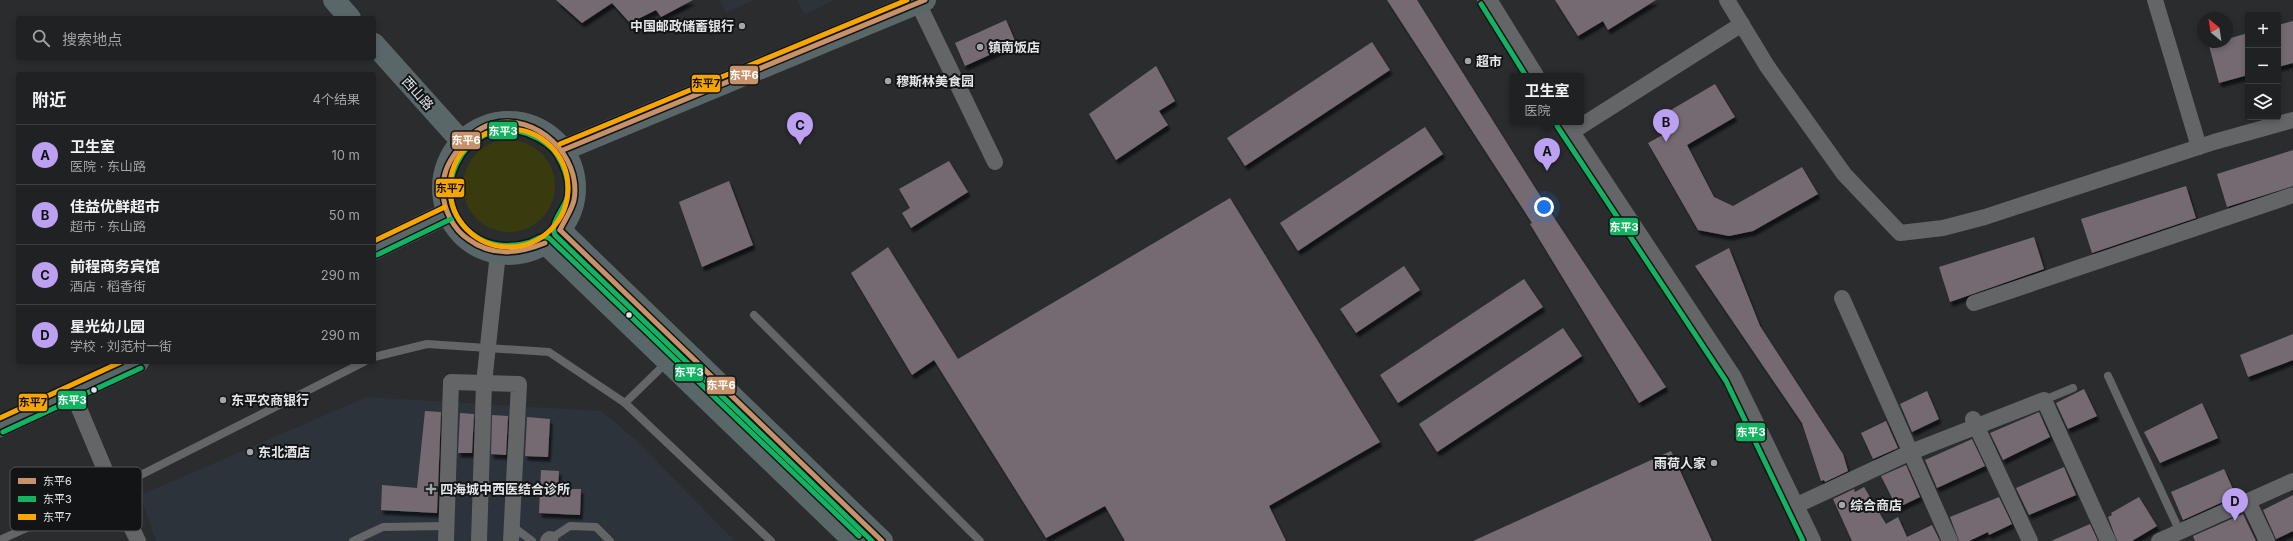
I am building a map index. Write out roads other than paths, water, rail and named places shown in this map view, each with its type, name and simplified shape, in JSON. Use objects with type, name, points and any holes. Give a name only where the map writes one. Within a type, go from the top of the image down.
[{"type":"main road","points":[[334,0],[348,16]]},
{"type":"main road","points":[[563,150],[921,1]]},
{"type":"main road","name":"西山路","points":[[376,46],[462,142]]},
{"type":"main road","points":[[495,123],[520,123],[545,132],[563,150],[574,173],[575,187],[571,211],[553,236],[524,252],[498,253],[474,244],[463,235],[448,213],[443,189],[444,177],[453,153],[471,134],[495,123]]},
{"type":"main road","points":[[376,248],[448,213]]},
{"type":"main road","points":[[553,236],[668,361],[854,541]]},
{"type":"main road","points":[[553,236],[882,541]]},
{"type":"main road","points":[[0,426],[73,394],[134,364]]},
{"type":"street","points":[[1487,0],[1532,73]]},
{"type":"street","points":[[1727,0],[1767,66],[1844,174],[1900,233],[1943,228],[1985,217],[2199,147],[2293,120]]},
{"type":"street","points":[[2155,0],[2199,147]]},
{"type":"street","points":[[921,1],[995,162]]},
{"type":"street","points":[[1584,117],[1742,24]]},
{"type":"street","points":[[1566,128],[1732,378],[1811,541]]},
{"type":"street","points":[[1974,304],[2293,195]]},
{"type":"street","points":[[479,541],[484,383],[498,253]]},
{"type":"street","points":[[1842,298],[1950,541]]},
{"type":"street","points":[[446,534],[451,382],[520,384],[511,534]]},
{"type":"street","points":[[73,394],[104,467]]},
{"type":"street","points":[[1795,506],[1975,422],[2044,400],[2108,541]]},
{"type":"street","points":[[1975,422],[2030,541]]},
{"type":"street","points":[[2159,541],[2182,536],[2248,501],[2293,481]]},
{"type":"street","points":[[2248,501],[2267,541]]},
{"type":"street","points":[[133,531],[138,541]]},
{"type":"lane","points":[[754,315],[980,541]]},
{"type":"lane","points":[[376,356],[426,344],[549,352],[625,403],[771,541]]},
{"type":"lane","points":[[625,403],[668,361]]},
{"type":"lane","points":[[142,474],[360,364]]},
{"type":"lane","points":[[2108,376],[2182,536]]},
{"type":"lane","points":[[2044,400],[2073,388]]},
{"type":"lane","points":[[549,540],[570,526],[596,528],[610,541]]},
{"type":"lane","points":[[353,541],[383,527],[446,534]]},
{"type":"lane","points":[[0,540],[20,531]]},
{"type":"lane","points":[[511,534],[532,541]]},
{"type":"place","name":"中国邮政储蓄银行","points":[[742,26]]},
{"type":"place","name":"镇南饭店","points":[[980,47]]},
{"type":"place","name":"超市","points":[[1468,61]]},
{"type":"place","name":"穆斯林美食园","points":[[888,81]]},
{"type":"place","name":"佳益优鲜超市","points":[[1666,142]]},
{"type":"place","name":"前程商务宾馆","points":[[800,145]]},
{"type":"place","name":"卫生室","points":[[1547,171]]},
{"type":"place","name":"东平农商银行","points":[[223,400]]},
{"type":"place","name":"东北酒店","points":[[250,452]]},
{"type":"place","name":"雨荷人家","points":[[1714,463]]},
{"type":"place","name":"四海城中西医结合诊所","points":[[431,489]]},
{"type":"place","name":"综合商店","points":[[1842,505]]},
{"type":"place","name":"星光幼儿园","points":[[2235,521]]}]
